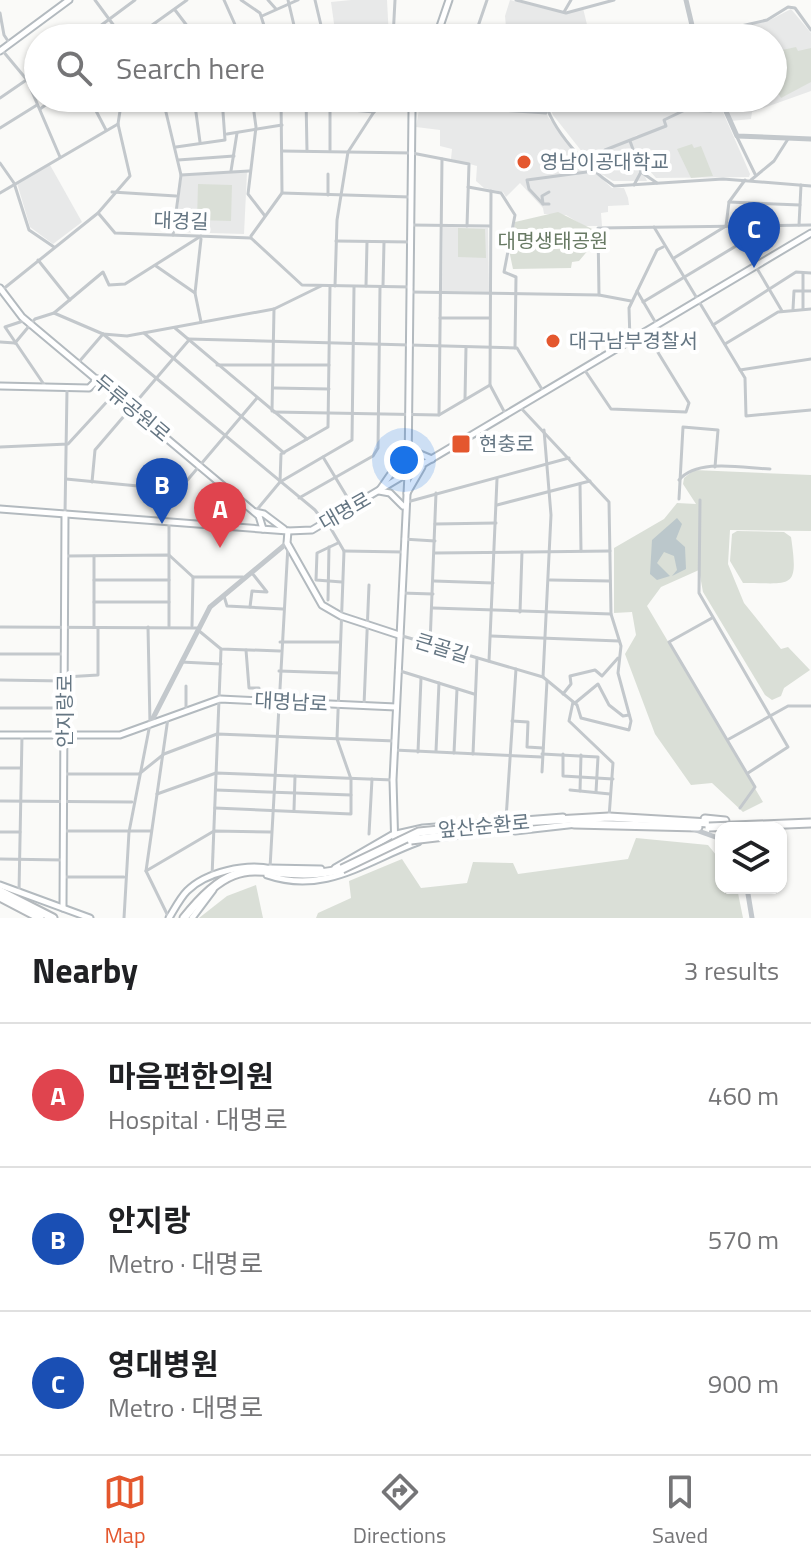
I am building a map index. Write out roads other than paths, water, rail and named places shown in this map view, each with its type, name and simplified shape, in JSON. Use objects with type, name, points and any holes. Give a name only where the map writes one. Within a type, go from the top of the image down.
[{"type":"highway","name":"앞산순환로","points":[[188,918],[206,889],[219,880],[245,871],[316,877],[343,871],[419,832],[609,817],[709,825]]},
{"type":"highway","points":[[643,819],[715,823]]},
{"type":"highway","name":"앞산순환로","points":[[580,821],[684,827],[811,822]]},
{"type":"highway","name":"앞산순환로","points":[[188,918],[214,889],[237,877],[343,871]]},
{"type":"highway","points":[[0,894],[40,918]]},
{"type":"highway","points":[[0,894],[50,918]]},
{"type":"main road","points":[[37,24],[69,0]]},
{"type":"main road","points":[[441,24],[449,0]]},
{"type":"main road","points":[[1,50],[24,34]]},
{"type":"main road","points":[[395,851],[392,835],[393,780],[404,503],[408,474],[414,112]]},
{"type":"main road","name":"대명로","points":[[0,509],[287,531],[312,530],[646,333],[810,231]]},
{"type":"main road","name":"두류공원로","points":[[1,290],[28,322],[255,512],[263,529]]},
{"type":"main road","points":[[0,386],[89,388],[98,379]]},
{"type":"main road","points":[[408,449],[433,459]]},
{"type":"main road","points":[[404,503],[379,491],[408,449]]},
{"type":"main road","points":[[404,503],[424,465]]},
{"type":"main road","points":[[250,528],[255,512],[264,514],[287,531],[287,544]]},
{"type":"main road","name":"안지랑로","points":[[63,908],[65,514]]},
{"type":"main road","name":"큰골길","points":[[287,544],[322,605],[341,616],[399,635]]},
{"type":"main road","name":"대명남로","points":[[0,735],[120,735],[220,699],[396,707]]},
{"type":"main road","points":[[270,873],[333,868],[392,835],[440,825],[506,819],[580,821]]},
{"type":"main road","points":[[169,918],[187,891],[212,877],[248,867],[327,880],[432,839],[580,821]]},
{"type":"main road","points":[[0,885],[90,918]]},
{"type":"street","points":[[95,0],[113,24]]},
{"type":"street","points":[[102,24],[135,0]]},
{"type":"street","points":[[154,24],[187,0]]},
{"type":"street","points":[[224,0],[235,24]]},
{"type":"street","points":[[241,0],[262,16],[264,24]]},
{"type":"street","points":[[268,0],[276,9]]},
{"type":"street","points":[[262,16],[298,0]]},
{"type":"street","points":[[315,0],[321,24]]},
{"type":"street","points":[[394,24],[395,0]]},
{"type":"street","points":[[479,24],[487,0]]},
{"type":"street","points":[[516,0],[564,12],[614,0]]},
{"type":"street","points":[[548,9],[552,0]]},
{"type":"street","points":[[564,12],[571,0]]},
{"type":"street","points":[[584,8],[588,0]]},
{"type":"street","points":[[686,0],[690,24]]},
{"type":"street","points":[[289,2],[294,24]]},
{"type":"street","points":[[749,24],[767,20],[788,7],[795,8],[811,30]]},
{"type":"street","points":[[174,9],[186,24]]},
{"type":"street","points":[[0,13],[4,35],[10,44]]},
{"type":"street","points":[[1,50],[24,77]]},
{"type":"street","points":[[0,98],[24,82]]},
{"type":"street","points":[[0,128],[28,112]]},
{"type":"street","points":[[41,112],[60,157]]},
{"type":"street","points":[[97,112],[106,130]]},
{"type":"street","points":[[1,290],[98,213],[112,192],[126,181],[131,170],[118,124],[120,112]]},
{"type":"street","points":[[166,112],[181,175],[173,235]]},
{"type":"street","points":[[196,112],[200,143]]},
{"type":"street","points":[[176,147],[223,142],[226,135],[224,112]]},
{"type":"street","points":[[254,112],[256,127],[248,194],[265,216]]},
{"type":"street","points":[[282,112],[282,193],[251,238],[302,285],[599,295],[631,301]]},
{"type":"street","points":[[306,112],[307,151]]},
{"type":"street","points":[[330,112],[330,151]]},
{"type":"street","points":[[284,453],[328,427],[329,343],[340,196],[348,152],[375,112]]},
{"type":"street","points":[[536,112],[547,113],[594,171],[614,186],[745,180],[811,186]]},
{"type":"street","points":[[594,171],[605,150],[666,126],[664,120],[681,112]]},
{"type":"street","points":[[726,112],[755,174]]},
{"type":"street","points":[[0,193],[118,124]]},
{"type":"street","points":[[226,135],[256,127],[282,125]]},
{"type":"street","points":[[231,171],[237,133]]},
{"type":"street","points":[[736,135],[811,139]]},
{"type":"street","points":[[751,180],[774,161],[788,138]]},
{"type":"street","points":[[630,141],[641,172],[657,183]]},
{"type":"street","points":[[282,151],[412,153],[469,164],[467,226]]},
{"type":"street","points":[[178,160],[234,156]]},
{"type":"street","points":[[439,415],[442,159]]},
{"type":"street","points":[[0,163],[14,183],[29,230],[54,247]]},
{"type":"street","points":[[181,175],[249,171]]},
{"type":"street","points":[[549,204],[543,204],[529,189],[527,180],[594,171]]},
{"type":"street","points":[[634,185],[641,172]]},
{"type":"street","points":[[328,174],[328,195]]},
{"type":"street","points":[[745,180],[729,202],[729,226],[782,311]]},
{"type":"street","points":[[799,225],[801,185]]},
{"type":"street","points":[[468,187],[501,193],[515,215],[504,272],[516,277],[515,348],[544,393]]},
{"type":"street","points":[[491,191],[490,385],[506,415]]},
{"type":"street","points":[[112,192],[176,196]]},
{"type":"street","points":[[543,204],[542,196],[549,192]]},
{"type":"street","points":[[282,193],[412,197]]},
{"type":"street","points":[[729,202],[800,205]]},
{"type":"street","name":"대경길","points":[[98,213],[115,233],[251,238]]},
{"type":"street","points":[[411,225],[490,226]]},
{"type":"street","points":[[599,295],[598,228],[799,225],[810,231]]},
{"type":"street","points":[[673,259],[729,226]]},
{"type":"street","points":[[654,227],[745,378],[746,416],[811,410]]},
{"type":"street","points":[[45,387],[5,327],[54,313],[103,272],[109,285],[125,284],[201,238]]},
{"type":"street","points":[[201,238],[195,293],[201,322]]},
{"type":"street","points":[[336,241],[411,242]]},
{"type":"street","points":[[366,287],[367,242]]},
{"type":"street","points":[[299,498],[373,456],[378,448],[384,242]]},
{"type":"street","points":[[643,302],[741,243]]},
{"type":"street","points":[[630,341],[631,301],[657,250],[665,246]]},
{"type":"street","points":[[38,260],[70,300]]},
{"type":"street","points":[[156,266],[195,293]]},
{"type":"street","points":[[713,325],[796,272],[811,273]]},
{"type":"street","points":[[803,273],[803,309]]},
{"type":"street","points":[[78,363],[103,334],[143,333],[274,309],[321,286]]},
{"type":"street","points":[[255,512],[280,482],[352,440],[354,287]]},
{"type":"street","points":[[637,291],[657,325]]},
{"type":"street","points":[[793,309],[794,291],[811,291]]},
{"type":"street","points":[[273,412],[274,309]]},
{"type":"street","points":[[725,344],[782,311],[811,309]]},
{"type":"street","points":[[54,313],[103,334],[315,510],[344,551],[337,739],[351,779],[351,814],[215,808]]},
{"type":"street","points":[[440,318],[490,318]]},
{"type":"street","points":[[15,343],[28,322]]},
{"type":"street","points":[[175,328],[307,439]]},
{"type":"street","points":[[143,333],[284,453]]},
{"type":"street","points":[[584,368],[611,409],[686,412],[689,403],[646,333]]},
{"type":"street","points":[[188,340],[515,348]]},
{"type":"street","points":[[92,482],[95,450],[188,340]]},
{"type":"street","points":[[0,342],[15,343]]},
{"type":"street","points":[[465,399],[466,347]]},
{"type":"street","points":[[740,370],[811,359]]},
{"type":"street","points":[[217,365],[329,365]]},
{"type":"street","points":[[273,412],[439,415],[490,385]]},
{"type":"street","points":[[65,514],[67,387]]},
{"type":"street","points":[[274,388],[329,389]]},
{"type":"street","points":[[0,447],[68,444],[114,394]]},
{"type":"street","points":[[66,479],[179,490],[257,398]]},
{"type":"street","points":[[520,407],[609,502],[611,614],[620,641],[620,656],[618,673],[629,715],[623,716],[609,705],[595,681],[620,656]]},
{"type":"street","points":[[679,499],[683,427],[718,430],[715,467]]},
{"type":"street","points":[[542,772],[551,552],[550,491],[544,430]]},
{"type":"street","points":[[280,482],[284,453]]},
{"type":"street","points":[[323,457],[353,506]]},
{"type":"street","points":[[404,503],[569,458]]},
{"type":"street","points":[[679,480],[692,469],[770,469]]},
{"type":"street","points":[[489,661],[497,479]]},
{"type":"street","points":[[497,505],[590,481]]},
{"type":"street","points":[[580,484],[581,551]]},
{"type":"street","points":[[430,644],[436,493]]},
{"type":"street","points":[[700,500],[697,584],[788,747],[748,773]]},
{"type":"street","points":[[169,522],[169,628]]},
{"type":"street","points":[[435,524],[497,523]]},
{"type":"street","points":[[403,539],[435,541]]},
{"type":"street","points":[[339,543],[317,553],[316,580],[342,582]]},
{"type":"street","points":[[124,918],[129,832],[150,724],[196,628],[210,607],[224,592],[287,544]]},
{"type":"street","points":[[270,873],[287,544]]},
{"type":"street","points":[[328,600],[329,547]]},
{"type":"street","points":[[344,551],[403,552]]},
{"type":"street","points":[[435,553],[610,551]]},
{"type":"street","points":[[520,612],[522,552]]},
{"type":"street","points":[[63,556],[169,555],[193,577],[243,577]]},
{"type":"street","points":[[0,680],[98,675],[94,556]]},
{"type":"street","points":[[250,572],[267,592],[252,591],[250,607]]},
{"type":"street","points":[[193,577],[196,628]]},
{"type":"street","points":[[94,580],[169,580]]},
{"type":"street","points":[[550,580],[610,581]]},
{"type":"street","points":[[434,581],[493,583]]},
{"type":"street","points":[[364,706],[369,585]]},
{"type":"street","points":[[224,592],[226,606],[283,609]]},
{"type":"street","points":[[401,593],[433,594]]},
{"type":"street","points":[[94,602],[169,602]]},
{"type":"street","points":[[433,608],[611,614]]},
{"type":"street","points":[[713,617],[669,642],[755,787],[740,808]]},
{"type":"street","points":[[0,627],[196,628],[221,649],[280,651]]},
{"type":"street","points":[[148,627],[150,724]]},
{"type":"street","name":"큰골길","points":[[399,635],[545,679],[574,702],[581,718],[629,730],[629,715]]},
{"type":"street","points":[[491,636],[620,641]]},
{"type":"street","points":[[280,642],[340,642]]},
{"type":"street","points":[[212,877],[221,649]]},
{"type":"street","points":[[246,650],[249,688],[259,688],[258,701]]},
{"type":"street","points":[[0,654],[64,654]]},
{"type":"street","points":[[473,754],[477,658]]},
{"type":"street","points":[[180,662],[221,664]]},
{"type":"street","points":[[506,819],[516,669]]},
{"type":"street","points":[[397,670],[476,695]]},
{"type":"street","points":[[563,694],[571,684],[570,676],[595,670],[600,675]]},
{"type":"street","points":[[279,671],[339,673]]},
{"type":"street","points":[[418,752],[421,678]]},
{"type":"street","points":[[436,753],[439,683]]},
{"type":"street","points":[[598,684],[574,702],[569,721],[613,763],[609,817]]},
{"type":"street","points":[[186,686],[186,711]]},
{"type":"street","points":[[454,753],[457,689]]},
{"type":"street","points":[[729,739],[788,706],[811,706]]},
{"type":"street","points":[[0,708],[65,708]]},
{"type":"street","points":[[168,718],[146,871],[169,918]]},
{"type":"street","points":[[512,721],[528,722],[527,747],[542,753]]},
{"type":"street","points":[[66,774],[139,774],[164,754],[217,734],[395,741]]},
{"type":"street","points":[[19,892],[22,736]]},
{"type":"street","points":[[394,750],[598,757],[596,792]]},
{"type":"street","points":[[563,754],[563,776],[613,779]]},
{"type":"street","points":[[580,791],[581,755]]},
{"type":"street","points":[[0,768],[22,768]]},
{"type":"street","points":[[157,794],[216,773],[393,780]]},
{"type":"street","points":[[294,810],[295,776]]},
{"type":"street","points":[[369,834],[372,779]]},
{"type":"street","points":[[216,790],[351,795]]},
{"type":"street","points":[[570,790],[612,794]]},
{"type":"street","points":[[0,801],[134,802]]},
{"type":"street","points":[[684,827],[715,837]]},
{"type":"street","points":[[64,831],[151,831]]},
{"type":"street","points":[[146,871],[214,831],[272,832]]},
{"type":"street","points":[[0,832],[20,832]]},
{"type":"street","points":[[0,859],[63,860]]},
{"type":"street","points":[[64,877],[124,877]]},
{"type":"street","points":[[748,894],[752,918]]},
{"type":"place","name":"영남이공대학교","points":[[524,162]]},
{"type":"place","name":"영대병원","points":[[754,268]]},
{"type":"place","name":"대구남부경찰서","points":[[553,341]]},
{"type":"place","name":"현충로","points":[[461,444]]},
{"type":"place","name":"안지랑","points":[[162,524]]},
{"type":"place","name":"마음편한의원","points":[[220,548]]},
{"type":"park label","name":"대명생태공원","points":[[553,241]]}]
